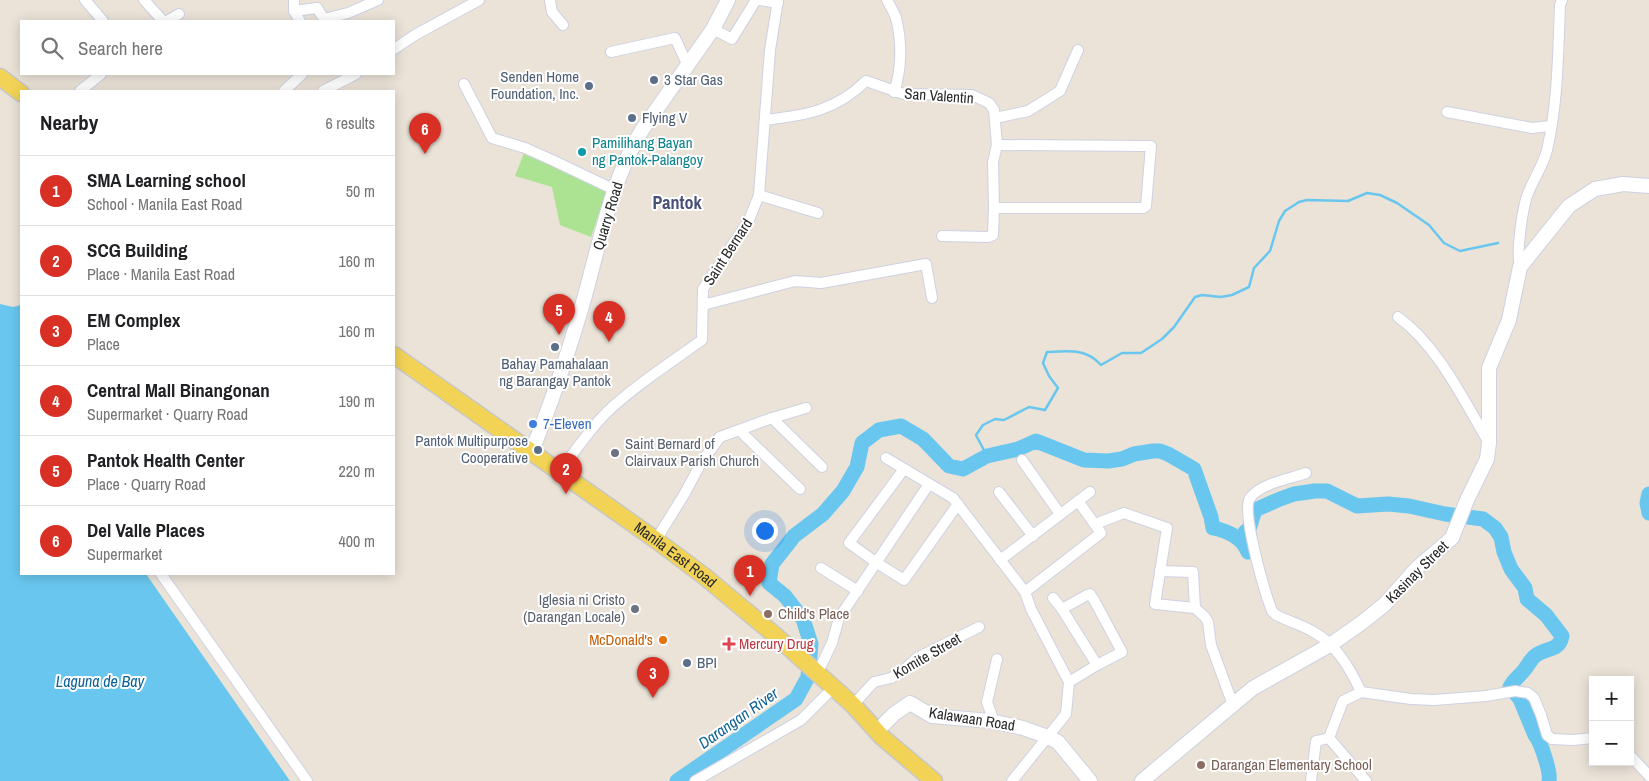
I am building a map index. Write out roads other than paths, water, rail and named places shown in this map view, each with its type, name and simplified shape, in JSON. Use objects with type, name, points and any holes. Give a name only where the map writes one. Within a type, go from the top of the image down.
[{"type":"main road","points":[[0,77],[20,92]]},
{"type":"main road","name":"Manila East Road","points":[[395,356],[656,540],[737,603],[853,705],[877,731],[934,781]]},
{"type":"street","points":[[85,0],[102,20]]},
{"type":"street","points":[[144,0],[162,20]]},
{"type":"street","points":[[294,0],[294,11],[299,20]]},
{"type":"street","points":[[348,12],[354,0]]},
{"type":"street","points":[[294,11],[319,4],[324,19],[378,0]]},
{"type":"street","points":[[550,0],[552,12],[563,25]]},
{"type":"street","name":"Quarry Road","points":[[531,453],[565,362],[615,190],[632,146],[713,29],[728,0]]},
{"type":"street","points":[[713,29],[732,39],[758,0],[778,2]]},
{"type":"street","points":[[887,0],[895,17],[900,46],[898,78],[894,92]]},
{"type":"street","points":[[1520,267],[1517,257],[1526,198],[1545,156],[1551,126],[1558,70],[1560,5],[1562,0]]},
{"type":"street","points":[[395,49],[415,35],[474,1]]},
{"type":"street","name":"Saint Bernard","points":[[559,473],[576,448],[607,412],[645,380],[702,340],[703,289],[749,220],[759,195],[770,50],[778,2]]},
{"type":"street","points":[[169,20],[179,14]]},
{"type":"street","points":[[610,52],[675,38],[688,66]]},
{"type":"street","points":[[942,236],[988,237],[993,234],[993,162],[997,145],[995,118],[1028,111],[1060,91],[1078,50]]},
{"type":"street","points":[[81,90],[100,75]]},
{"type":"street","points":[[285,90],[301,75]]},
{"type":"street","points":[[325,90],[354,75]]},
{"type":"street","name":"San Valentin","points":[[766,120],[804,114],[829,107],[846,98],[866,81],[904,94],[972,95],[989,102],[994,110],[995,118]]},
{"type":"street","points":[[464,84],[492,138],[543,156],[615,190]]},
{"type":"street","points":[[1447,112],[1532,128],[1551,126]]},
{"type":"street","points":[[994,208],[1143,208],[1146,206],[1151,146],[997,145]]},
{"type":"street","name":"Kasinay Street","points":[[1142,781],[1253,688],[1330,645],[1364,621],[1385,604],[1418,567],[1452,538],[1467,500],[1487,459],[1489,443],[1489,368],[1509,320],[1520,267],[1569,206],[1595,189],[1623,184],[1649,186]]},
{"type":"street","points":[[759,195],[818,213]]},
{"type":"street","points":[[703,305],[795,280],[821,283],[926,264],[932,298]]},
{"type":"street","points":[[1398,317],[1430,347],[1489,443]]},
{"type":"street","points":[[656,540],[701,463],[720,437],[806,408]]},
{"type":"street","points":[[772,418],[822,467]]},
{"type":"street","points":[[739,430],[800,489]]},
{"type":"street","points":[[886,458],[953,498],[958,504],[1026,592],[1031,609],[1069,682],[1066,714],[1012,781]]},
{"type":"street","points":[[1022,460],[1060,514]]},
{"type":"street","points":[[904,469],[849,543],[877,564],[904,580],[958,504]]},
{"type":"street","points":[[1306,473],[1258,491],[1251,498],[1248,504],[1256,557],[1272,611],[1276,615],[1313,632],[1330,645],[1340,655],[1360,692]]},
{"type":"street","points":[[816,673],[831,646],[839,618],[929,484]]},
{"type":"street","points":[[999,492],[1033,536]]},
{"type":"street","points":[[1000,560],[1090,492]]},
{"type":"street","points":[[1026,592],[1101,533],[1078,501]]},
{"type":"street","points":[[1095,524],[1124,513],[1167,528],[1155,604],[1195,608],[1205,617],[1208,622],[1211,645],[1233,705]]},
{"type":"street","points":[[821,568],[858,591]]},
{"type":"street","points":[[1160,571],[1193,572],[1195,608]]},
{"type":"street","points":[[162,575],[307,781]]},
{"type":"street","points":[[1062,609],[1090,594],[1122,652],[1069,682]]},
{"type":"street","points":[[1054,598],[1097,665]]},
{"type":"street","name":"Komite Street","points":[[853,705],[874,682],[891,678],[917,658],[979,627]]},
{"type":"street","points":[[994,722],[987,702],[998,659]]},
{"type":"street","points":[[695,781],[801,720],[833,688]]},
{"type":"street","points":[[1329,738],[1343,701],[1360,692],[1434,700],[1520,691],[1528,693],[1534,698],[1547,735],[1552,739],[1589,738]]},
{"type":"street","name":"Kalawaan Road","points":[[877,731],[894,714],[910,703],[932,716],[994,722],[1024,728],[1058,742],[1090,781]]},
{"type":"street","points":[[1311,781],[1316,741],[1329,738]]},
{"type":"street","points":[[1329,738],[1366,781]]},
{"type":"street","points":[[1634,759],[1649,776]]},
{"type":"water","name":"Laguna de Bay","points":[[0,304],[13,307],[20,305],[20,575],[147,575],[290,781],[0,781]]},
{"type":"waterway","points":[[987,456],[976,435],[983,425],[995,419],[1004,420],[1029,407],[1045,410],[1058,388],[1049,376],[1043,363],[1047,352],[1070,351],[1083,353],[1101,365],[1122,353],[1141,353],[1162,339],[1174,327],[1195,297],[1202,295],[1221,297],[1232,295],[1249,287],[1254,268],[1270,251],[1279,221],[1285,211],[1299,202],[1307,200],[1348,201],[1367,193],[1380,195],[1397,203],[1429,225],[1444,243],[1460,251],[1498,243]]},
{"type":"waterway","name":"Darangan River","points":[[677,781],[796,699],[808,677],[811,644],[803,619],[785,596],[769,583],[772,564],[794,536],[823,514],[843,491],[857,467],[862,443],[879,430],[901,426],[923,439],[949,466],[963,469],[987,456],[1018,449],[1036,441],[1084,460],[1108,461],[1122,459],[1134,454],[1160,451],[1194,469],[1213,528],[1234,536],[1242,542],[1248,552]]},
{"type":"waterway","name":"Darangan River","points":[[1245,532],[1249,529],[1255,510],[1294,494],[1315,491],[1327,491],[1357,506],[1388,504],[1409,506],[1445,514],[1483,519],[1495,528],[1501,537],[1504,552],[1511,569],[1525,588],[1527,599],[1546,615],[1562,636],[1558,645],[1534,657],[1510,687],[1520,699],[1540,744],[1547,765],[1549,781]]},
{"type":"waterway","name":"Darangan River","points":[[1649,494],[1647,503],[1649,513]]},
{"type":"place","name":"3 Star Gas","points":[[654,80]]},
{"type":"place","name":"Senden Home Foundation, Inc.","points":[[589,86]]},
{"type":"place","name":"Flying V","points":[[632,118]]},
{"type":"place","name":"Pamilihang Bayan ng Pantok-Palangoy","points":[[582,152]]},
{"type":"place","name":"Del Valle Places","points":[[425,154]]},
{"type":"place","name":"Pantok Health Center","points":[[559,335]]},
{"type":"place","name":"Central Mall Binangonan","points":[[609,342]]},
{"type":"place","name":"Bahay Pamahalaan ng Barangay Pantok","points":[[555,347]]},
{"type":"place","name":"7-Eleven","points":[[533,424]]},
{"type":"place","name":"Pantok Multipurpose Cooperative","points":[[538,450]]},
{"type":"place","name":"Saint Bernard of Clairvaux Parish Church","points":[[615,453]]},
{"type":"place","name":"SCG Building","points":[[566,494]]},
{"type":"place","name":"SMA Learning school","points":[[750,596]]},
{"type":"place","name":"Iglesia ni Cristo (Darangan Locale)","points":[[635,609]]},
{"type":"place","name":"Child's Place","points":[[768,614]]},
{"type":"place","name":"McDonald's","points":[[663,640]]},
{"type":"place","name":"Mercury Drug","points":[[729,644]]},
{"type":"place","name":"BPI","points":[[687,663]]},
{"type":"place","name":"EM Complex","points":[[653,698]]},
{"type":"place","name":"Darangan Elementary School","points":[[1201,765]]},
{"type":"district","name":"Pantok","points":[[677,203]]}]
